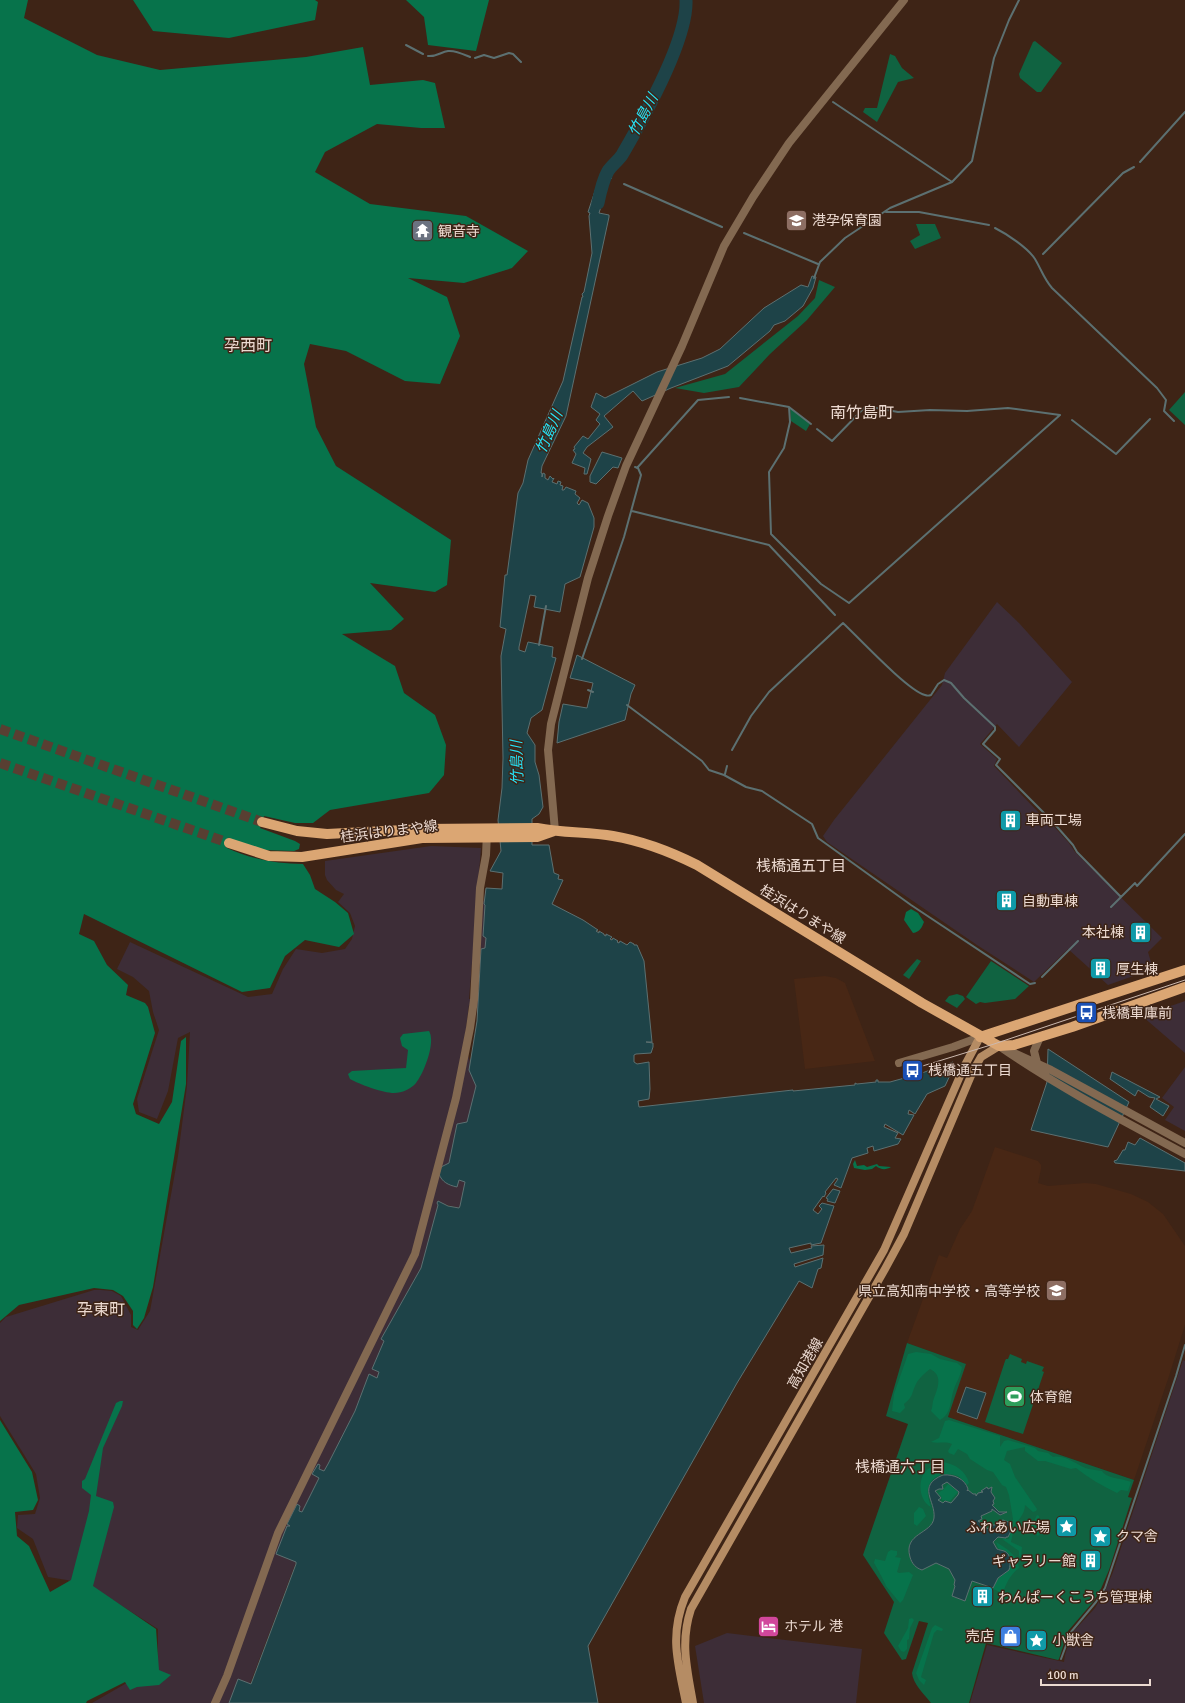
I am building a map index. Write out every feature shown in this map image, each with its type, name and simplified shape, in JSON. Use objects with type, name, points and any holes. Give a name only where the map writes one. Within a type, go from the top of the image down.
[{"type":"main road","name":"桂浜はりまや線","points":[[262,822],[297,831],[327,834],[423,829],[491,833],[533,833],[555,831],[594,834],[627,839],[666,850],[687,860],[980,1037],[999,1046]]},
{"type":"main road","name":"桂浜はりまや線","points":[[229,844],[269,856],[302,857],[422,838],[491,833]]},
{"type":"main road","points":[[980,1037],[1185,970]]},
{"type":"main road","points":[[999,1046],[1014,1045],[1040,1037],[1185,988]]},
{"type":"main road","name":"高知港線","points":[[686,1703],[676,1652],[676,1628],[685,1597],[884,1250],[964,1067],[980,1037]]},
{"type":"main road","name":"高知港線","points":[[693,1703],[684,1644],[686,1626],[691,1608],[886,1269],[904,1234],[973,1071],[981,1057],[999,1046]]},
{"type":"street","points":[[555,831],[548,750],[554,709],[588,578],[626,466],[675,360],[724,246],[764,178],[789,143],[904,0]]},
{"type":"street","points":[[215,1703],[227,1676],[278,1533],[415,1254],[456,1098],[470,1028],[474,1000],[481,875],[491,833]]},
{"type":"street","points":[[899,1063],[953,1047],[980,1037]]},
{"type":"street","points":[[1037,1063],[1034,1051],[1040,1037]]},
{"type":"street","points":[[999,1046],[1037,1063],[1049,1073],[1123,1120],[1185,1154]]},
{"type":"street","points":[[999,1046],[1185,1143]]},
{"type":"shaded area","points":[[997,602],[1019,623],[1072,682],[1019,747],[997,724],[980,744],[997,759],[994,766],[1042,816],[1048,820],[1069,843],[1075,852],[1162,938],[1148,952],[1153,969],[1108,985],[1068,949],[1034,982],[977,945],[827,842],[823,836],[834,820],[942,685],[945,673]]},
{"type":"shaded area","points":[[431,846],[481,848],[477,897],[497,908],[499,962],[472,963],[469,999],[491,998],[487,1007],[469,1005],[464,1045],[480,1088],[484,1108],[460,1206],[459,1208],[444,1204],[438,1205],[396,1376],[296,1562],[250,1684],[238,1680],[229,1703],[92,1703],[158,1665],[158,1629],[94,1588],[67,1580],[48,1577],[33,1539],[17,1528],[18,1515],[35,1514],[40,1498],[36,1474],[0,1416],[0,1323],[6,1317],[94,1290],[112,1291],[121,1296],[131,1315],[131,1327],[138,1330],[150,1311],[178,1156],[187,1086],[190,1032],[178,1038],[168,1091],[157,1119],[139,1112],[137,1099],[159,1030],[153,1012],[149,991],[133,977],[117,969],[130,942],[248,997],[272,994],[283,969],[296,949],[322,953],[345,949],[352,939],[355,926],[350,913],[338,902],[344,894],[336,890],[327,880],[325,875],[325,861]]},
{"type":"shaded area","points":[[825,976],[836,978],[845,983],[875,1061],[805,1069],[794,979]]},
{"type":"shaded area","points":[[1185,1001],[1185,1053],[1142,1016]]},
{"type":"shaded area","points":[[1185,1067],[1185,1131],[1165,1120],[1174,1107],[1162,1098]]},
{"type":"shaded area","name":"県立高知南中学校・高等学校","points":[[995,1147],[1038,1161],[1041,1165],[1041,1169],[1038,1183],[1048,1186],[1085,1183],[1096,1184],[1131,1194],[1148,1202],[1163,1214],[1185,1246],[1185,1325],[1134,1480],[948,1417],[965,1364],[907,1343],[939,1255],[947,1258],[960,1229],[972,1211]]},
{"type":"shaded area","points":[[1183,1360],[1185,1361],[1185,1703],[970,1703],[987,1645],[1064,1662],[1072,1633],[1095,1608],[1105,1591],[1113,1572]]},
{"type":"shaded area","points":[[727,1633],[862,1649],[856,1703],[704,1703],[695,1646]]},
{"type":"green space","points":[[0,0],[28,0],[24,18],[97,55],[160,70],[306,57],[363,47],[370,85],[423,80],[435,83],[445,128],[421,128],[377,124],[325,152],[315,172],[370,204],[466,216],[528,251],[512,268],[464,283],[408,278],[447,297],[460,336],[440,384],[405,381],[346,351],[310,344],[304,364],[316,427],[336,466],[451,540],[447,585],[435,592],[370,583],[404,619],[391,630],[342,634],[395,666],[404,693],[435,715],[446,745],[444,775],[429,793],[330,810],[313,823],[295,823],[264,816],[260,828],[300,844],[299,849],[294,851],[261,850],[230,840],[227,848],[264,860],[303,864],[310,875],[315,889],[335,902],[348,913],[354,934],[339,947],[305,940],[285,956],[270,988],[242,992],[84,914],[79,934],[94,941],[107,965],[128,985],[126,995],[145,1003],[148,1007],[155,1033],[133,1104],[136,1114],[159,1124],[172,1102],[181,1041],[186,1037],[186,1084],[153,1287],[144,1318],[137,1329],[133,1325],[133,1311],[123,1296],[113,1290],[94,1288],[19,1305],[0,1321]]},
{"type":"green space","points":[[133,0],[315,0],[318,2],[315,20],[229,38],[153,31]]},
{"type":"green space","points":[[406,0],[489,0],[476,51],[428,45],[424,17]]},
{"type":"green space","points":[[1035,41],[1062,63],[1041,92],[1037,92],[1020,78],[1019,74],[1033,42]]},
{"type":"green space","points":[[890,54],[895,56],[902,68],[914,78],[898,82],[877,122],[863,112],[865,108],[877,108]]},
{"type":"green space","points":[[916,224],[935,224],[941,238],[915,249],[910,241],[920,235]]},
{"type":"green space","points":[[819,280],[835,287],[807,320],[770,354],[739,387],[704,393],[675,388],[725,374],[798,316],[815,298]]},
{"type":"green space","points":[[1185,392],[1185,425],[1169,410]]},
{"type":"green space","points":[[790,408],[810,424],[806,431],[791,421]]},
{"type":"green space","points":[[911,909],[918,913],[924,922],[919,930],[913,933],[904,920],[906,912]]},
{"type":"green space","points":[[917,959],[921,961],[909,979],[903,975]]},
{"type":"green space","points":[[991,961],[1029,986],[1015,999],[985,1003],[980,1002],[976,1004],[966,997]]},
{"type":"green space","points":[[957,994],[963,996],[965,999],[957,1008],[945,1001],[949,996]]},
{"type":"green space","points":[[429,1031],[431,1042],[428,1057],[419,1078],[409,1089],[389,1093],[371,1088],[350,1079],[348,1074],[352,1071],[406,1068],[408,1050],[402,1046],[400,1038],[403,1034]]},
{"type":"green space","points":[[855,1160],[857,1166],[864,1165],[867,1167],[877,1164],[879,1166],[891,1167],[884,1169],[876,1166],[872,1169],[865,1170],[854,1168],[853,1164]]},
{"type":"green space","points":[[907,1343],[966,1364],[948,1417],[1134,1480],[1128,1497],[1132,1498],[1109,1570],[1100,1591],[1093,1602],[1068,1631],[1059,1659],[986,1643],[969,1703],[931,1703],[919,1689],[914,1681],[912,1673],[928,1623],[919,1621],[906,1659],[902,1660],[884,1633],[894,1602],[863,1555],[908,1424],[886,1416]]},
{"type":"green space","points":[[916,1352],[931,1354],[940,1359],[957,1363],[962,1367],[955,1386],[949,1410],[940,1420],[931,1411],[937,1390],[938,1378],[937,1375],[930,1369],[917,1382],[911,1397],[904,1404],[905,1408],[900,1413],[892,1411],[894,1394],[908,1354]]},
{"type":"green space","name":"体育館","points":[[1010,1354],[1022,1359],[1021,1362],[1026,1364],[1027,1361],[1044,1367],[1042,1371],[1044,1372],[1023,1434],[985,1422],[1005,1361],[1008,1359]]},
{"type":"green space","points":[[123,1401],[122,1406],[103,1448],[96,1496],[113,1502],[114,1507],[93,1586],[156,1629],[159,1670],[171,1675],[159,1685],[137,1687],[130,1690],[125,1682],[87,1701],[86,1703],[0,1703],[0,1420],[32,1472],[38,1500],[33,1510],[15,1512],[17,1536],[29,1546],[50,1592],[71,1580],[89,1511],[91,1495],[82,1488],[82,1481],[85,1479],[116,1403]]},
{"type":"green space","points":[[949,1420],[1000,1436],[1000,1447],[1004,1441],[1008,1440],[1035,1448],[1038,1451],[1048,1453],[1053,1457],[1062,1457],[1085,1468],[1102,1471],[1107,1476],[1131,1482],[1128,1491],[1121,1490],[1117,1493],[1096,1482],[1076,1468],[1071,1469],[1045,1461],[1038,1461],[1025,1451],[1025,1447],[1007,1451],[1004,1460],[1010,1464],[1015,1477],[1037,1509],[1033,1512],[1025,1505],[1022,1516],[1015,1523],[1011,1542],[1022,1547],[1021,1558],[1019,1556],[1019,1551],[1002,1539],[1009,1539],[1013,1519],[1009,1495],[1006,1487],[1002,1485],[993,1472],[987,1470],[970,1459],[967,1454],[958,1449],[954,1455],[949,1453],[948,1451],[952,1444],[931,1442],[939,1438],[945,1421]]},
{"type":"green space","points":[[943,1462],[952,1464],[963,1472],[969,1483],[967,1485],[958,1476],[949,1474],[936,1477],[932,1480],[928,1488],[931,1507],[924,1500],[922,1495],[920,1485],[921,1480],[928,1469]]},
{"type":"green space","points":[[948,1484],[958,1492],[950,1501],[942,1500],[938,1493]]},
{"type":"green space","points":[[919,1507],[923,1509],[926,1516],[917,1526],[914,1524],[914,1513]]},
{"type":"green space","points":[[1037,1515],[1039,1516],[1040,1534],[1038,1536],[1030,1524],[1034,1521]]},
{"type":"green space","points":[[996,1542],[1014,1555],[1019,1568],[1009,1579],[1003,1593],[993,1589],[997,1580],[1009,1569],[1012,1563],[1009,1554],[998,1548]]},
{"type":"green space","points":[[891,1550],[897,1551],[897,1555],[895,1557],[901,1558],[897,1572],[909,1572],[913,1575],[903,1600],[900,1603],[886,1586],[874,1563],[875,1559],[885,1561],[888,1552]]},
{"type":"green space","points":[[912,1618],[914,1620],[910,1628],[909,1639],[907,1640],[907,1649],[904,1652],[901,1651],[898,1646],[908,1628],[909,1619]]},
{"type":"green space","points":[[935,1625],[943,1629],[942,1631],[937,1630],[934,1633],[921,1677],[926,1680],[924,1685],[919,1680],[916,1673],[932,1628]]},
{"type":"water","points":[[607,187],[599,213],[609,215],[609,217],[566,416],[542,466],[541,473],[542,477],[543,473],[545,474],[545,478],[548,480],[550,476],[553,479],[554,478],[552,482],[557,484],[558,481],[561,482],[560,485],[563,486],[562,490],[566,487],[576,491],[575,494],[580,498],[577,503],[579,505],[582,500],[588,503],[594,518],[594,527],[580,577],[565,584],[560,612],[534,607],[536,596],[530,595],[519,647],[519,650],[525,652],[528,642],[553,647],[552,657],[556,658],[542,710],[531,718],[527,733],[535,745],[535,762],[539,775],[543,807],[539,814],[532,819],[532,845],[549,845],[554,873],[559,875],[558,879],[563,880],[552,904],[583,920],[598,930],[596,931],[599,933],[599,931],[606,936],[606,934],[612,937],[610,939],[612,940],[613,938],[619,943],[620,941],[627,945],[630,942],[637,945],[644,961],[652,1042],[646,1042],[653,1043],[653,1047],[651,1053],[634,1055],[634,1062],[637,1064],[649,1062],[649,1099],[638,1101],[639,1107],[793,1090],[855,1085],[855,1083],[876,1082],[876,1080],[878,1080],[878,1082],[890,1082],[953,1062],[952,1071],[945,1086],[927,1094],[915,1114],[909,1110],[908,1114],[914,1115],[903,1135],[885,1124],[884,1127],[898,1133],[895,1138],[901,1139],[898,1144],[874,1151],[873,1146],[867,1148],[868,1153],[852,1158],[841,1188],[834,1185],[838,1179],[836,1178],[825,1192],[824,1197],[823,1196],[813,1210],[818,1214],[822,1209],[819,1206],[822,1203],[834,1206],[821,1243],[811,1245],[811,1243],[789,1248],[791,1253],[812,1248],[811,1246],[824,1245],[823,1255],[794,1264],[795,1267],[823,1258],[821,1268],[818,1269],[812,1288],[799,1281],[737,1383],[588,1646],[598,1703],[229,1703],[238,1679],[251,1684],[296,1564],[296,1562],[276,1554],[287,1526],[290,1526],[287,1524],[297,1504],[300,1506],[299,1511],[302,1512],[319,1478],[312,1474],[318,1464],[320,1465],[319,1469],[324,1471],[328,1464],[355,1411],[369,1374],[377,1378],[379,1372],[372,1369],[384,1341],[381,1339],[421,1268],[438,1201],[448,1206],[459,1208],[460,1206],[465,1182],[459,1180],[457,1187],[448,1184],[440,1177],[439,1174],[441,1167],[449,1163],[457,1124],[467,1122],[476,1086],[469,1070],[477,1021],[481,949],[485,948],[486,938],[483,936],[486,888],[502,889],[503,873],[490,871],[501,851],[498,820],[502,788],[503,758],[501,656],[506,629],[500,627],[505,575],[507,575],[518,493],[523,483],[528,460],[563,381],[583,297],[582,294],[584,292],[592,253],[590,213],[588,212],[596,188]]},
{"type":"water","points":[[812,276],[816,277],[813,288],[803,306],[785,321],[774,325],[770,331],[728,366],[642,401],[633,391],[604,416],[613,427],[587,447],[583,453],[591,459],[587,474],[584,474],[585,468],[572,463],[576,454],[573,450],[575,449],[574,447],[583,436],[588,439],[600,424],[596,420],[600,414],[591,407],[596,393],[605,398],[657,372],[702,358],[720,349],[764,308],[801,285],[808,287]]},
{"type":"water","points":[[602,452],[622,458],[618,468],[613,467],[596,484],[590,482],[590,476]]},
{"type":"water","points":[[577,655],[635,685],[631,694],[625,720],[557,743],[559,722],[563,704],[587,708],[593,683],[570,678]]},
{"type":"water","points":[[1048,1049],[1129,1102],[1108,1147],[1031,1130],[1047,1082]]},
{"type":"water","points":[[1112,1072],[1160,1097],[1156,1099],[1169,1106],[1163,1116],[1150,1107],[1155,1098],[1149,1097],[1138,1090],[1135,1096],[1110,1079]]},
{"type":"water","points":[[1140,1138],[1185,1163],[1185,1171],[1115,1163],[1114,1161],[1117,1160],[1123,1150],[1125,1150],[1128,1142],[1135,1145]]},
{"type":"water","points":[[833,1189],[840,1191],[835,1203],[827,1201],[828,1199],[826,1198]]},
{"type":"water","points":[[966,1387],[986,1393],[977,1419],[957,1412]]},
{"type":"water","points":[[943,1475],[955,1476],[967,1485],[967,1491],[968,1490],[973,1494],[976,1494],[976,1496],[978,1493],[983,1492],[981,1491],[987,1487],[988,1489],[992,1487],[991,1492],[995,1498],[993,1501],[994,1504],[992,1505],[999,1512],[1007,1512],[1000,1515],[992,1509],[992,1511],[981,1516],[982,1519],[978,1521],[982,1526],[989,1529],[991,1525],[995,1525],[997,1522],[1003,1520],[1011,1523],[1012,1528],[1010,1527],[1011,1531],[1008,1537],[998,1537],[993,1542],[997,1549],[1008,1554],[1010,1562],[1009,1570],[998,1578],[993,1588],[972,1581],[965,1601],[952,1596],[955,1580],[949,1569],[936,1563],[922,1570],[914,1565],[910,1557],[909,1549],[914,1538],[932,1523],[934,1518],[929,1489],[930,1484],[935,1479]],"holes":[[[947,1482],[959,1492],[951,1503],[945,1501],[943,1503],[938,1500],[941,1498],[935,1491],[943,1489],[942,1485]]]},
{"type":"waterway","name":"竹島川","points":[[598,203],[603,182],[608,171],[622,155],[631,140],[663,79],[680,36],[685,17],[686,0]]},
{"type":"waterway","points":[[814,278],[820,262],[845,238],[890,208],[952,182],[972,161],[994,58],[1009,20],[1019,0]]},
{"type":"waterway","points":[[406,45],[423,54]]},
{"type":"waterway","points":[[428,56],[434,56],[451,51],[459,52],[470,57]]},
{"type":"waterway","points":[[475,58],[484,55],[494,58],[509,53],[513,54],[521,62]]},
{"type":"waterway","points":[[833,102],[952,182]]},
{"type":"waterway","points":[[1140,162],[1185,112]]},
{"type":"waterway","points":[[1043,254],[1123,173],[1134,167]]},
{"type":"waterway","name":"竹島川","points":[[607,176],[611,178]]},
{"type":"waterway","points":[[624,184],[722,227]]},
{"type":"waterway","points":[[886,212],[919,212],[989,225]]},
{"type":"waterway","points":[[995,228],[1027,250],[1035,259],[1049,285],[1157,388],[1166,400],[1164,411],[1174,421]]},
{"type":"waterway","points":[[744,233],[818,264]]},
{"type":"waterway","points":[[637,468],[698,400],[729,397]]},
{"type":"waterway","points":[[740,398],[789,407],[811,424]]},
{"type":"waterway","points":[[817,429],[832,441],[866,406],[898,412],[930,410],[967,411],[1008,408],[1060,415]]},
{"type":"waterway","points":[[789,407],[790,422],[784,448],[769,472],[771,534],[821,584],[849,603],[1060,415]]},
{"type":"waterway","points":[[1072,420],[1116,454],[1150,419]]},
{"type":"waterway","points":[[582,659],[624,537],[641,475],[638,468],[635,467]]},
{"type":"waterway","points":[[632,511],[769,545],[835,615]]},
{"type":"waterway","points":[[539,645],[546,606]]},
{"type":"waterway","points":[[732,750],[751,716],[769,692],[843,623],[896,674],[917,691],[929,696],[938,684],[944,680],[951,683],[964,698],[995,727],[995,730],[983,744],[1000,759],[996,765],[1051,820],[1073,845],[1077,852],[1121,897]]},
{"type":"waterway","points":[[588,690],[593,692]]},
{"type":"waterway","points":[[627,705],[702,761],[709,770],[724,775],[746,787],[762,791],[812,824],[818,838],[911,905],[1030,984],[1035,983]]},
{"type":"waterway","points":[[725,774],[727,766]]},
{"type":"waterway","points":[[1111,907],[1135,883],[1137,886],[1185,834]]},
{"type":"waterway","points":[[1042,977],[1078,941]]},
{"type":"waterway","points":[[1061,1659],[1071,1632],[1096,1602],[1105,1588],[1185,1345]]},
{"type":"tunnel","points":[[0,729],[262,822]]},
{"type":"tunnel","points":[[0,763],[229,843]]},
{"type":"tram line","points":[[903,1072],[994,1044],[1185,980]]},
{"type":"place","name":"港孕保育園","points":[[797,220]]},
{"type":"place","name":"観音寺","points":[[422,231]]},
{"type":"place","name":"車両工場","points":[[1011,820]]},
{"type":"place","name":"自動車棟","points":[[1006,901]]},
{"type":"place","name":"本社棟","points":[[1140,932]]},
{"type":"place","name":"厚生棟","points":[[1101,969]]},
{"type":"place","name":"桟橋車庫前","points":[[1086,1013]]},
{"type":"place","name":"桟橋通五丁目","points":[[912,1070]]},
{"type":"place","name":"県立高知南中学校・高等学校","points":[[1056,1291]]},
{"type":"place","name":"体育館","points":[[1014,1397]]},
{"type":"place","name":"ふれあい広場","points":[[1066,1527]]},
{"type":"place","name":"クマ舎","points":[[1101,1536]]},
{"type":"place","name":"ギャラリー館","points":[[1091,1561]]},
{"type":"place","name":"わんぱーくこうち管理棟","points":[[983,1597]]},
{"type":"place","name":"ホテル 港","points":[[769,1626]]},
{"type":"place","name":"売店","points":[[1010,1636]]},
{"type":"place","name":"小獣舎","points":[[1037,1640]]},
{"type":"district","name":"孕西町","points":[[248,345]]},
{"type":"district","name":"南竹島町","points":[[862,412]]},
{"type":"district","name":"桟橋通五丁目","points":[[801,866]]},
{"type":"district","name":"孕東町","points":[[101,1309]]},
{"type":"district","name":"桟橋通六丁目","points":[[900,1467]]}]
